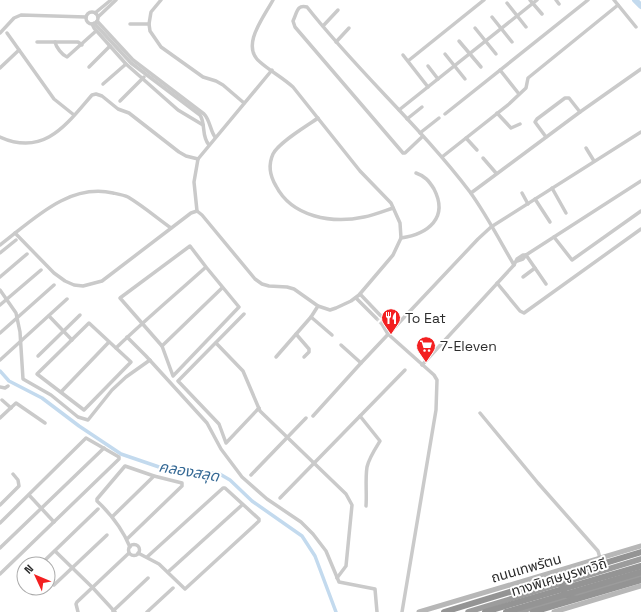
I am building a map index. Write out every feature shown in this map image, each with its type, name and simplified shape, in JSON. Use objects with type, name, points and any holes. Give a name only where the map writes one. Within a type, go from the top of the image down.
[{"type":"highway","points":[[444,612],[641,552]]},
{"type":"highway","name":"ถนนเทพรัตน","points":[[468,612],[641,559]]},
{"type":"highway","name":"ทางพิเศษบูรพาวิถี","points":[[485,612],[641,566]]},
{"type":"highway","name":"ทางพิเศษบูรพาวิถี","points":[[506,612],[641,572]]},
{"type":"highway","points":[[568,573],[564,578],[562,585],[564,593],[569,597],[576,599]]},
{"type":"highway","points":[[518,612],[641,576]]},
{"type":"highway","points":[[533,612],[641,580]]},
{"type":"main road","name":"ถนนเทพรัตน","points":[[419,612],[641,546]]},
{"type":"main road","points":[[555,612],[641,586]]},
{"type":"street","points":[[111,0],[95,19],[96,31],[111,43],[131,63],[204,114],[208,118],[211,131],[215,137]]},
{"type":"street","points":[[86,17],[87,22],[95,19],[116,0]]},
{"type":"street","points":[[161,0],[151,12],[149,24],[150,32],[161,47],[203,76],[223,85],[244,103]]},
{"type":"street","points":[[196,211],[202,215],[255,279],[262,284],[269,286],[294,289],[318,306],[330,310],[356,298],[360,294],[393,255],[401,238],[400,223],[394,208],[386,198],[360,171],[293,87],[272,70],[259,62],[255,56],[251,46],[253,38],[273,0]]},
{"type":"street","points":[[408,61],[484,0]]},
{"type":"street","points":[[399,110],[518,16],[532,2],[538,0]]},
{"type":"street","points":[[556,0],[559,4]]},
{"type":"street","points":[[446,114],[588,0]]},
{"type":"street","points":[[614,0],[636,27]]},
{"type":"street","points":[[532,2],[542,14]]},
{"type":"street","points":[[507,3],[526,27]]},
{"type":"street","points":[[442,157],[527,87],[528,78],[618,5]]},
{"type":"street","points":[[439,118],[422,134],[405,153],[403,153],[295,27],[293,21],[300,7],[307,7],[336,42],[422,134],[442,157],[471,193],[491,228],[515,263]]},
{"type":"street","points":[[323,26],[338,10]]},
{"type":"street","points":[[86,17],[90,12],[126,64],[183,113],[203,125]]},
{"type":"street","points":[[0,32],[14,18],[21,15],[86,17]]},
{"type":"street","points":[[492,17],[512,42]]},
{"type":"street","points":[[130,24],[149,24]]},
{"type":"street","points":[[336,42],[349,28]]},
{"type":"street","points":[[475,28],[496,54]]},
{"type":"street","points":[[55,42],[64,56],[68,57],[96,31]]},
{"type":"street","points":[[7,33],[54,99],[74,115]]},
{"type":"street","points":[[459,41],[481,67]]},
{"type":"street","points":[[37,42],[78,42],[82,45]]},
{"type":"street","points":[[89,67],[111,43]]},
{"type":"street","points":[[0,68],[19,50]]},
{"type":"street","points":[[445,54],[465,79]]},
{"type":"street","points":[[403,55],[428,87]]},
{"type":"street","points":[[103,84],[126,64]]},
{"type":"street","points":[[428,66],[438,79]]},
{"type":"street","points":[[471,193],[496,173],[641,69]]},
{"type":"street","points":[[196,211],[194,182],[198,159],[272,70]]},
{"type":"street","points":[[500,70],[519,94]]},
{"type":"street","points":[[120,101],[148,74]]},
{"type":"street","points":[[148,74],[200,115],[205,139],[209,145]]},
{"type":"street","points":[[0,137],[10,141],[22,143],[41,141],[50,138],[64,126],[92,96],[98,95],[115,107],[130,113],[179,152],[186,156],[198,159]]},
{"type":"street","points":[[169,101],[174,96]]},
{"type":"street","points":[[546,137],[535,122],[542,114],[568,97],[580,112]]},
{"type":"street","points":[[407,119],[422,107]]},
{"type":"street","points":[[497,113],[511,128],[520,124]]},
{"type":"street","points":[[318,118],[284,143],[273,155],[270,172],[272,180],[280,194],[302,211],[320,218],[349,220],[365,217],[394,208]]},
{"type":"street","points":[[313,416],[478,239],[491,228],[641,132]]},
{"type":"street","points":[[466,138],[477,150]]},
{"type":"street","points":[[586,148],[594,161]]},
{"type":"street","points":[[483,158],[496,173]]},
{"type":"street","points":[[401,238],[415,236],[420,233],[433,222],[439,213],[439,200],[433,188],[423,176],[416,172]]},
{"type":"street","points":[[422,365],[517,259],[526,255],[641,181]]},
{"type":"street","points":[[552,188],[566,213]]},
{"type":"street","points":[[0,245],[44,209],[78,194],[95,191],[127,196],[171,228]]},
{"type":"street","points":[[522,193],[528,204]]},
{"type":"street","points":[[535,200],[550,222]]},
{"type":"street","points":[[15,233],[60,277],[74,285],[83,286],[102,281],[191,213],[196,211]]},
{"type":"street","points":[[554,237],[572,260],[641,211]]},
{"type":"street","points":[[497,283],[520,311],[524,313],[641,229]]},
{"type":"street","points":[[0,253],[16,240]]},
{"type":"street","points":[[190,246],[206,267],[239,307],[173,376],[162,346],[120,298],[190,246]]},
{"type":"street","points":[[0,277],[27,254]]},
{"type":"street","points":[[526,255],[546,284]]},
{"type":"street","points":[[116,348],[206,267]]},
{"type":"street","points":[[523,277],[535,268]]},
{"type":"street","points":[[0,305],[41,270]]},
{"type":"street","points":[[0,333],[54,285]]},
{"type":"street","points":[[162,346],[222,288]]},
{"type":"street","points":[[0,290],[16,313],[21,340],[24,379],[51,395],[78,417],[88,420],[121,381],[150,360]]},
{"type":"street","points":[[360,294],[380,315]]},
{"type":"street","points":[[356,298],[376,318]]},
{"type":"street","points":[[0,360],[67,299]]},
{"type":"street","points":[[276,357],[311,317],[318,306]]},
{"type":"street","points":[[244,314],[178,381],[219,424],[226,443],[259,408]]},
{"type":"street","points":[[38,356],[80,315]]},
{"type":"street","points":[[48,316],[72,340]]},
{"type":"street","points":[[311,317],[332,336]]},
{"type":"street","points":[[386,320],[396,326]]},
{"type":"street","points":[[89,323],[131,362],[84,410],[37,374],[72,340],[89,323]]},
{"type":"street","points":[[382,324],[388,334],[436,377],[436,410],[402,612]]},
{"type":"street","points":[[296,334],[309,349],[309,352],[304,357]]},
{"type":"street","points":[[128,337],[207,423],[221,449],[242,477],[267,499],[301,522],[313,534],[326,551],[339,582],[375,589],[377,612]]},
{"type":"street","points":[[60,392],[109,342]]},
{"type":"street","points":[[216,342],[243,371],[260,411],[346,494],[352,505],[346,566],[337,578]]},
{"type":"street","points":[[341,345],[361,363]]},
{"type":"street","points":[[280,498],[405,370]]},
{"type":"street","points":[[0,386],[5,388],[8,386]]},
{"type":"street","points":[[2,400],[11,408]]},
{"type":"street","points":[[0,418],[15,403],[17,403],[45,423]]},
{"type":"street","points":[[480,413],[538,483],[598,550],[600,558]]},
{"type":"street","points":[[360,416],[380,442],[370,458],[367,467],[366,506]]},
{"type":"street","points":[[251,475],[306,418]]},
{"type":"street","points":[[0,523],[85,439],[88,438],[118,456],[119,459],[1,571]]},
{"type":"street","points":[[0,548],[104,448]]},
{"type":"street","points":[[78,612],[77,602],[129,553],[128,550],[130,547],[120,525],[96,499],[126,465],[154,476],[182,483],[183,485],[127,539]]},
{"type":"street","points":[[0,505],[19,486],[18,480],[13,474]]},
{"type":"street","points":[[113,516],[154,476]]},
{"type":"street","points":[[138,553],[159,564],[183,588],[187,588],[259,521],[259,518],[242,505],[225,488],[222,489],[147,557]]},
{"type":"street","points":[[29,495],[54,522]]},
{"type":"street","points":[[168,572],[242,505]]},
{"type":"street","points":[[50,556],[98,509]]},
{"type":"street","points":[[56,584],[107,535]]},
{"type":"street","points":[[130,547],[133,545],[138,546],[138,553]]},
{"type":"street","points":[[55,551],[93,588],[113,612],[148,578]]},
{"type":"street","points":[[129,553],[134,556],[138,553]]},
{"type":"street","points":[[147,612],[173,588]]},
{"type":"waterway","points":[[635,0],[641,6]]},
{"type":"waterway","name":"คลองสลุด","points":[[0,371],[9,381],[42,398],[79,426],[121,454],[162,468],[198,473],[218,473],[230,480],[252,501],[302,536],[315,556],[336,612]]},
{"type":"tunnel","points":[[380,315],[386,320]]},
{"type":"tunnel","points":[[376,318],[382,324]]},
{"type":"place","name":"To Eat","points":[[391,335]]},
{"type":"place","name":"7-Eleven","points":[[426,363]]}]
